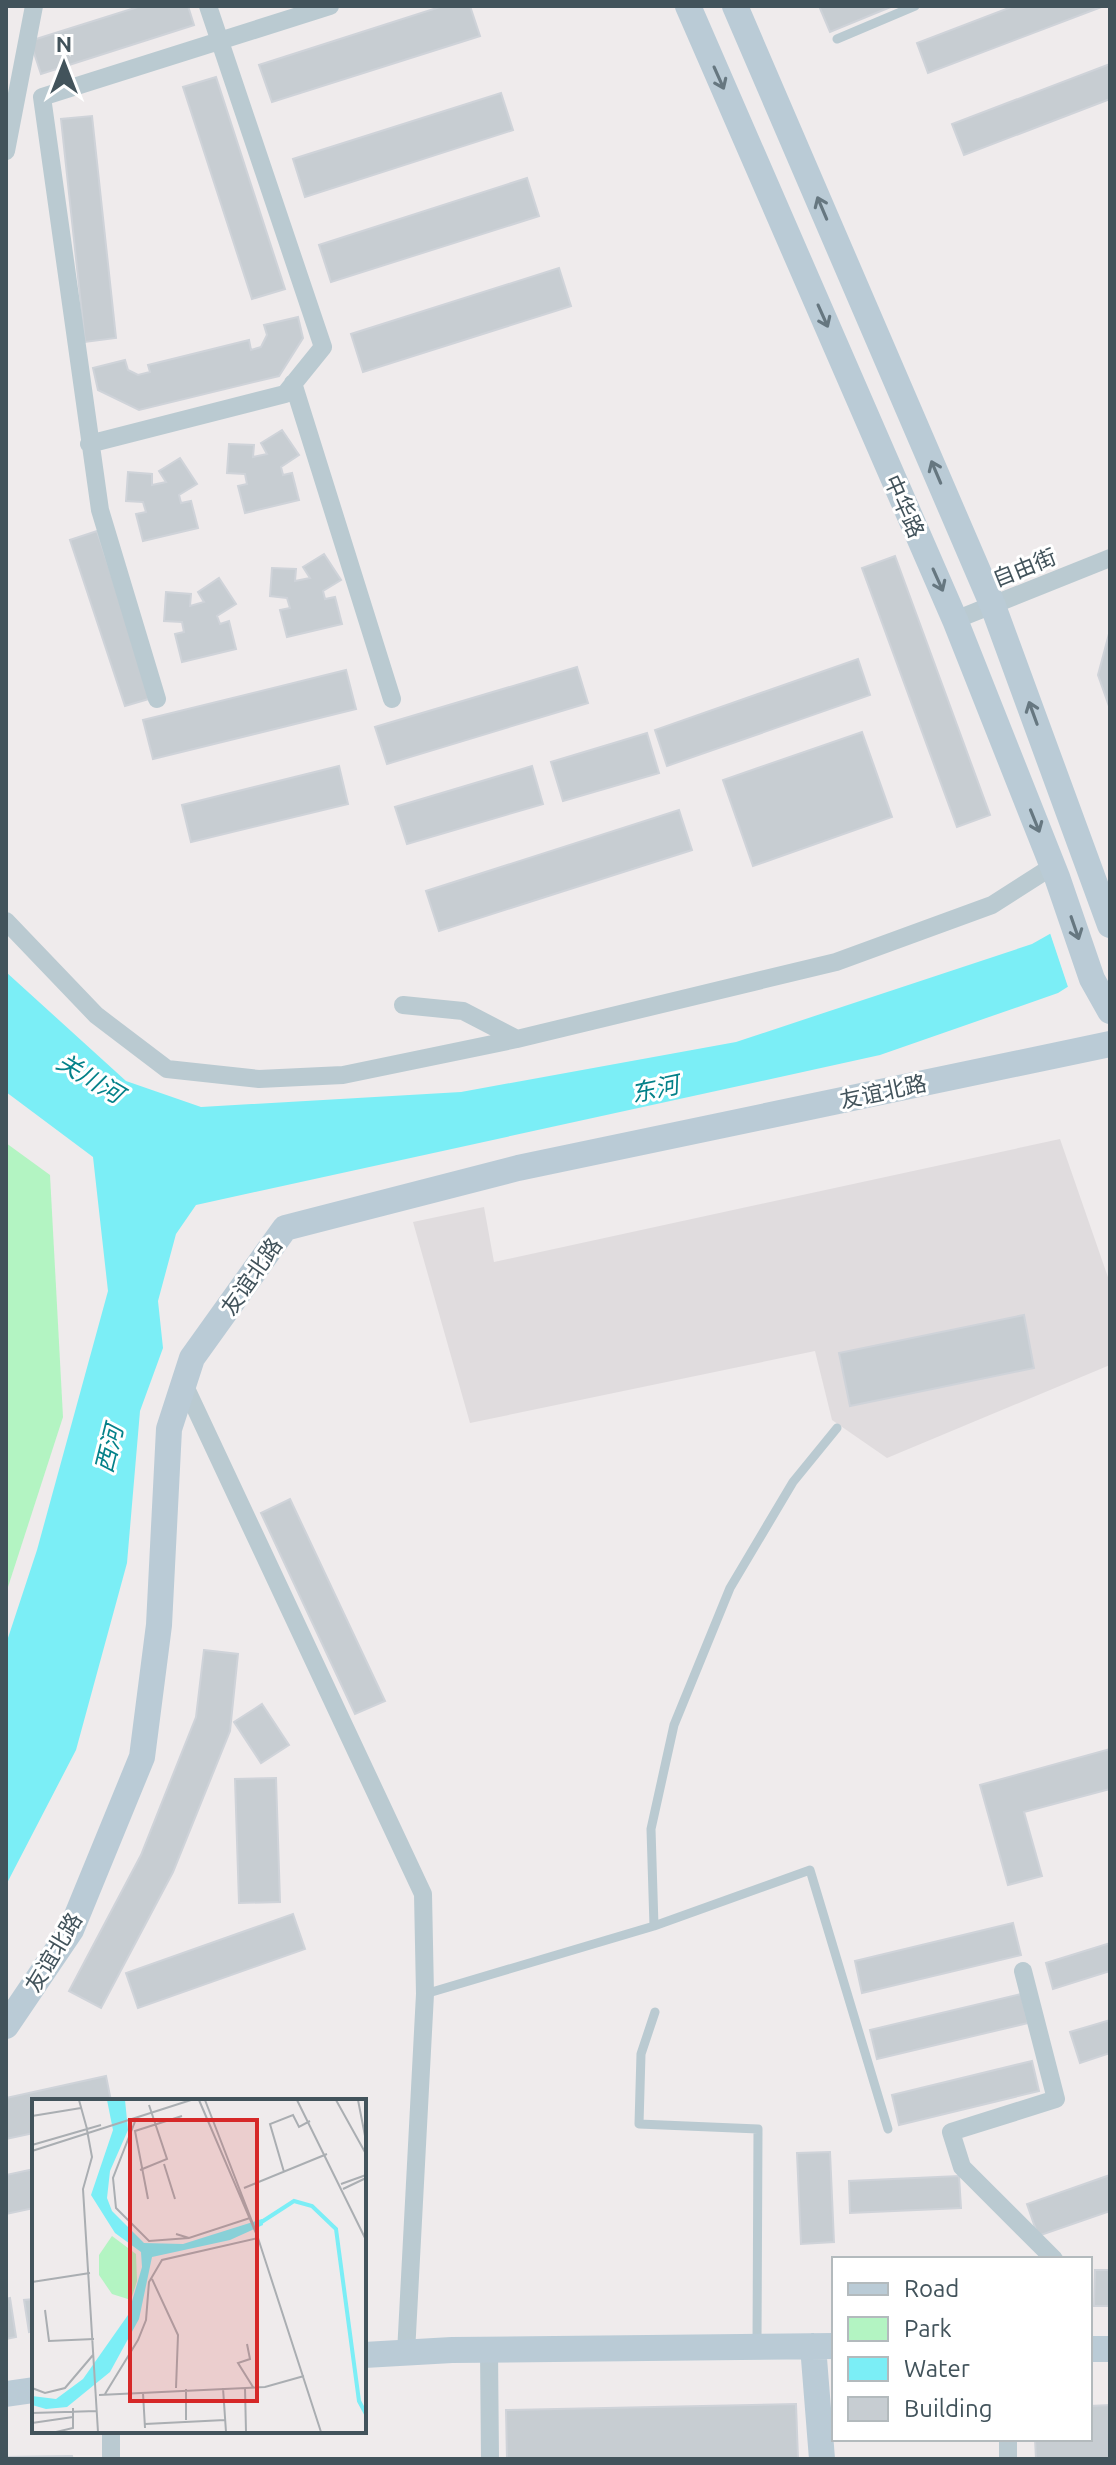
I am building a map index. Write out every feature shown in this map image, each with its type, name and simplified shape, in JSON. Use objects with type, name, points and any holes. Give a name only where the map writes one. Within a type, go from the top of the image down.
[{"type":"street","points":[[6,151],[34,6]]},
{"type":"street","points":[[89,444],[285,394],[323,347],[208,6]]},
{"type":"street","points":[[157,699],[100,510],[42,97],[330,6]]},
{"type":"street","name":"中华路","points":[[688,6],[955,620],[1055,871],[1092,979],[1110,1011]]},
{"type":"street","name":"中华路","points":[[735,6],[993,606],[1110,925]]},
{"type":"street","points":[[293,383],[392,699]]},
{"type":"street","name":"自由街","points":[[955,620],[1110,558]]},
{"type":"street","points":[[6,921],[96,1015],[167,1069],[259,1079],[343,1075],[517,1039],[836,962],[992,905],[1055,871]]},
{"type":"street","points":[[403,1005],[463,1011],[517,1039]]},
{"type":"street","name":"友谊北路","points":[[6,2026],[71,1930],[142,1757],[159,1625],[169,1429],[192,1358],[285,1228],[518,1168],[1110,1044]]},
{"type":"street","points":[[184,1384],[423,1894],[425,1994],[406,2353]]},
{"type":"street","points":[[1023,1971],[1056,2099],[951,2132],[962,2167],[1052,2257]]},
{"type":"street","points":[[366,2355],[489,2350],[824,2346],[822,2459]]},
{"type":"street","points":[[489,2350],[490,2459]]},
{"type":"street","points":[[6,2394],[32,2390]]},
{"type":"street","points":[[111,2433],[111,2459]]},
{"type":"lane","points":[[837,39],[915,6]]},
{"type":"lane","points":[[654,1926],[651,1829],[674,1725],[730,1588],[793,1482],[837,1428]]},
{"type":"lane","points":[[425,1994],[654,1926],[810,1870],[888,2129]]},
{"type":"lane","points":[[655,2012],[641,2054],[639,2124],[758,2129],[757,2346]]},
{"type":"shaded area","points":[[1060,1139],[1110,1283],[1110,1365],[887,1458],[832,1420],[815,1351],[470,1423],[413,1222],[484,1207],[494,1262]]},
{"type":"green space","points":[[6,1143],[50,1175],[63,1417],[8,1587],[6,1587]]},
{"type":"water","points":[[1110,900],[1110,960],[1058,993],[880,1055],[196,1205],[176,1234],[158,1301],[163,1348],[140,1411],[127,1563],[76,1750],[6,1885],[6,1644],[37,1550],[108,1291],[93,1157],[6,1092],[6,972],[126,1081],[201,1107],[461,1092],[736,1042],[1032,944]]},
{"type":"pier","points":[[1110,896],[1110,965],[1069,990],[1049,930]]},
{"type":"building","points":[[141,6],[188,6],[194,25],[41,74],[30,41]]},
{"type":"building","points":[[443,6],[470,6],[480,36],[272,102],[259,65]]},
{"type":"building","points":[[819,6],[893,6],[830,32]]},
{"type":"building","points":[[1014,6],[1104,6],[928,73],[917,43]]},
{"type":"building","points":[[1110,64],[1110,99],[964,155],[952,124]]},
{"type":"building","points":[[216,77],[285,289],[252,299],[183,87]]},
{"type":"building","points":[[501,93],[513,130],[305,197],[293,159]]},
{"type":"building","points":[[92,116],[116,338],[85,342],[61,119]]},
{"type":"building","points":[[527,178],[539,216],[331,282],[319,245]]},
{"type":"building","points":[[559,268],[571,306],[363,372],[351,334]]},
{"type":"building","points":[[298,317],[303,338],[279,376],[139,410],[98,390],[93,368],[125,360],[128,370],[138,375],[150,372],[148,365],[249,340],[251,350],[261,347],[267,335],[264,325]]},
{"type":"building","points":[[282,430],[299,455],[281,467],[283,475],[292,473],[299,500],[245,513],[238,486],[247,484],[245,474],[227,473],[229,444],[254,445],[253,457],[267,454],[261,443]]},
{"type":"building","points":[[180,458],[197,484],[179,495],[181,503],[191,501],[198,528],[143,541],[136,514],[146,512],[143,502],[126,501],[128,472],[152,474],[152,485],[166,482],[159,471]]},
{"type":"building","points":[[97,531],[152,698],[125,706],[70,540]]},
{"type":"building","points":[[324,554],[341,580],[323,591],[325,599],[335,597],[342,624],[287,637],[280,610],[290,608],[287,598],[270,596],[272,568],[296,569],[295,581],[310,578],[303,567]]},
{"type":"building","points":[[895,556],[990,815],[957,827],[862,568]]},
{"type":"building","points":[[219,578],[236,604],[217,616],[220,624],[229,621],[236,649],[182,662],[175,634],[184,632],[182,622],[164,621],[166,592],[191,594],[190,606],[204,602],[198,592]]},
{"type":"building","points":[[1110,630],[1110,709],[1098,675]]},
{"type":"building","points":[[858,659],[870,695],[667,766],[655,730]]},
{"type":"building","points":[[577,667],[588,703],[387,764],[375,727]]},
{"type":"building","points":[[346,670],[356,709],[153,759],[143,720]]},
{"type":"building","points":[[862,732],[892,817],[753,866],[723,780]]},
{"type":"building","points":[[647,733],[659,773],[563,801],[551,762]]},
{"type":"building","points":[[339,766],[348,804],[191,842],[182,805]]},
{"type":"building","points":[[532,766],[543,804],[407,844],[395,807]]},
{"type":"building","points":[[679,810],[692,850],[439,931],[426,891]]},
{"type":"building","points":[[1024,1315],[1034,1368],[850,1406],[839,1353]]},
{"type":"building","points":[[290,1499],[385,1701],[355,1714],[261,1513]]},
{"type":"building","points":[[204,1650],[238,1654],[230,1731],[173,1872],[101,2008],[69,1991],[141,1855],[196,1717]]},
{"type":"building","points":[[262,1704],[289,1745],[261,1763],[234,1722]]},
{"type":"building","points":[[1110,1749],[1110,1789],[1024,1812],[1042,1876],[1008,1885],[980,1785]]},
{"type":"building","points":[[276,1778],[280,1902],[239,1903],[235,1779]]},
{"type":"building","points":[[293,1914],[305,1949],[138,2008],[126,1973]]},
{"type":"building","points":[[1013,1923],[1021,1955],[862,1993],[855,1961]]},
{"type":"building","points":[[1110,1943],[1110,1971],[1053,1989],[1046,1963]]},
{"type":"building","points":[[1021,1994],[1028,2023],[877,2059],[870,2030]]},
{"type":"building","points":[[1110,2020],[1110,2053],[1080,2063],[1070,2032]]},
{"type":"building","points":[[1032,2061],[1039,2091],[899,2125],[892,2095]]},
{"type":"building","points":[[106,2076],[111,2099],[32,2099],[32,2133],[6,2139],[6,2098]]},
{"type":"building","points":[[830,2152],[834,2242],[801,2244],[797,2153]]},
{"type":"building","points":[[32,2169],[32,2208],[6,2214],[6,2175]]},
{"type":"building","points":[[1110,2175],[1110,2211],[1038,2236],[1027,2204]]},
{"type":"building","points":[[959,2176],[961,2208],[850,2213],[849,2181]]},
{"type":"building","points":[[1095,2270],[1110,2270],[1110,2306],[1094,2306]]},
{"type":"building","points":[[10,2298],[16,2337],[6,2339],[6,2299]]},
{"type":"building","points":[[32,2299],[32,2331],[29,2332],[24,2300]]},
{"type":"building","points":[[796,2404],[798,2459],[507,2459],[506,2410]]},
{"type":"building","points":[[1110,2405],[1110,2459],[1036,2459],[1035,2441],[1092,2441],[1092,2406]]},
{"type":"building","points":[[72,2456],[73,2459],[6,2459],[6,2457]]},
{"type":"water label","name":"关川河","points":[[90,1078]]},
{"type":"water label","name":"东河","points":[[655,1089]]},
{"type":"water label","name":"西河","points":[[109,1449]]}]
